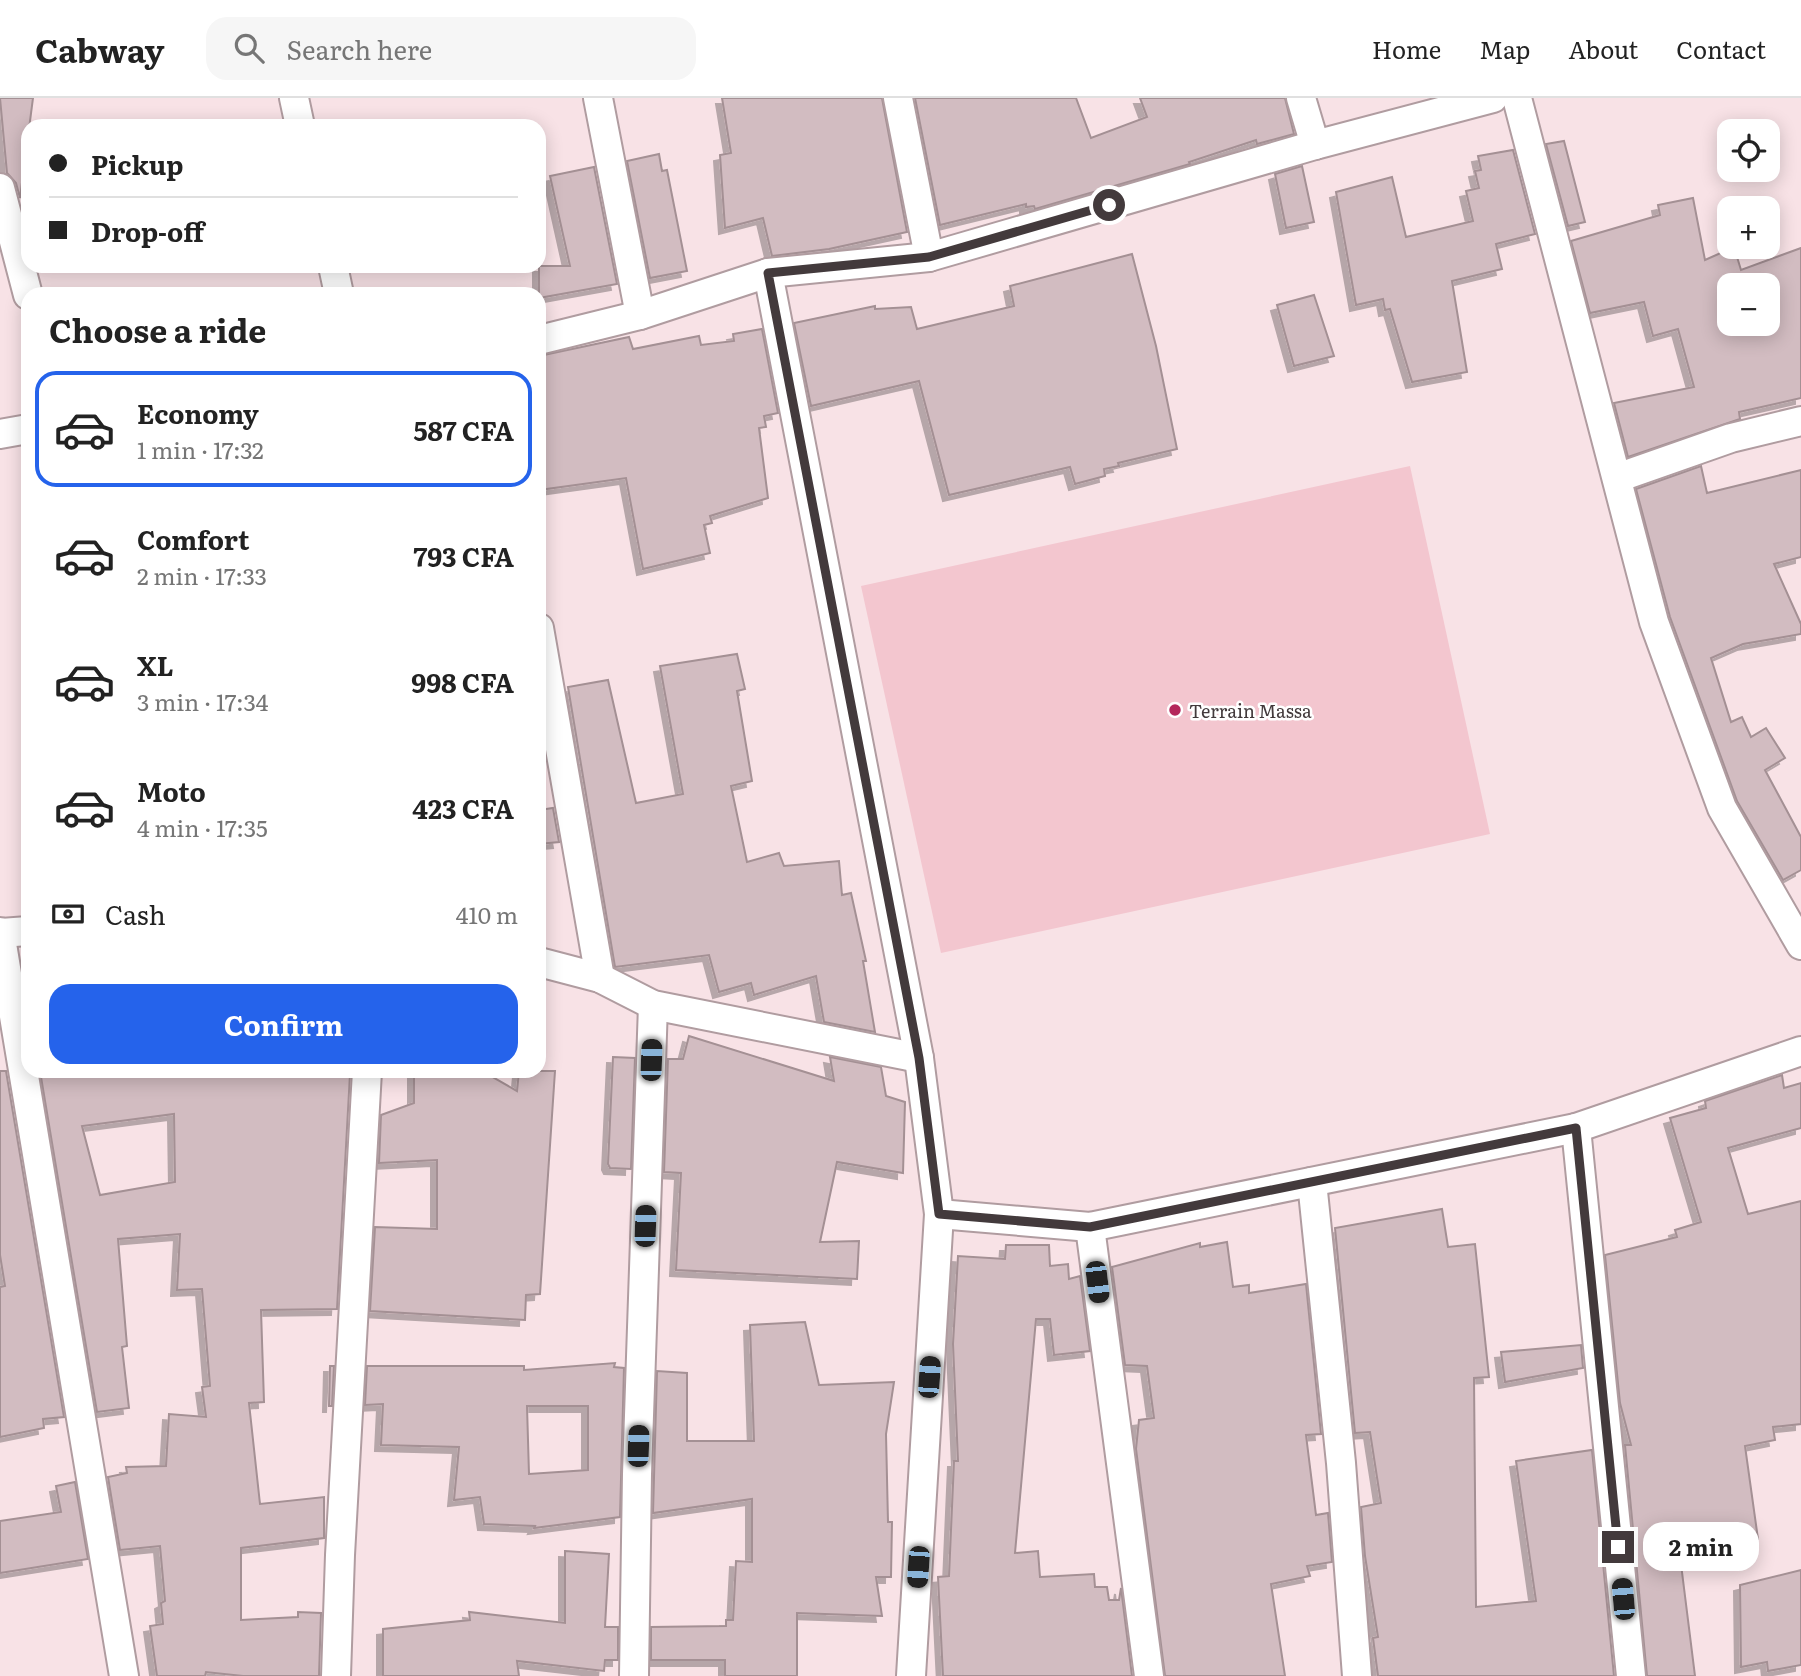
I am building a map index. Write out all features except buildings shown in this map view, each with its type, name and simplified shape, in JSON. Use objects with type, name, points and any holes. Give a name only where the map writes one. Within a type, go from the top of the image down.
[{"type":"street","points":[[294,98],[298,119]]},
{"type":"street","points":[[598,98],[640,315]]},
{"type":"street","points":[[898,98],[929,257]]},
{"type":"street","points":[[1301,98],[1315,145]]},
{"type":"street","points":[[546,338],[640,315],[768,273],[929,257],[1315,145],[1493,98]]},
{"type":"street","points":[[1517,98],[1654,622],[1722,808],[1801,945]]},
{"type":"street","points":[[0,188],[21,268]]},
{"type":"street","points":[[768,273],[919,1058],[939,1214],[911,1676]]},
{"type":"street","points":[[1617,478],[1731,438],[1801,421]]},
{"type":"street","points":[[0,434],[21,430]]},
{"type":"street","points":[[546,668],[600,978]]},
{"type":"street","points":[[21,932],[0,933],[21,1059]]},
{"type":"street","points":[[546,964],[600,978],[653,1005],[919,1058]]},
{"type":"street","points":[[634,1676],[637,1460],[653,1005]]},
{"type":"street","points":[[939,1214],[1090,1227],[1576,1128],[1801,1052]]},
{"type":"street","points":[[24,1078],[124,1676]]},
{"type":"street","points":[[336,1676],[340,1541],[367,1078]]},
{"type":"street","points":[[1576,1128],[1631,1676]]},
{"type":"street","points":[[1311,1182],[1341,1463],[1357,1676]]},
{"type":"street","points":[[1090,1227],[1149,1676]]},
{"type":"shaded area","name":"Terrain Massa","points":[[1410,466],[1490,834],[941,953],[861,586]]},
{"type":"place","name":"Terrain Massa","points":[[1175,710]]},
{"type":"route","points":[[1109,205],[929,257],[768,273],[919,1058],[939,1214],[1090,1227],[1576,1128],[1618,1547]]}]
